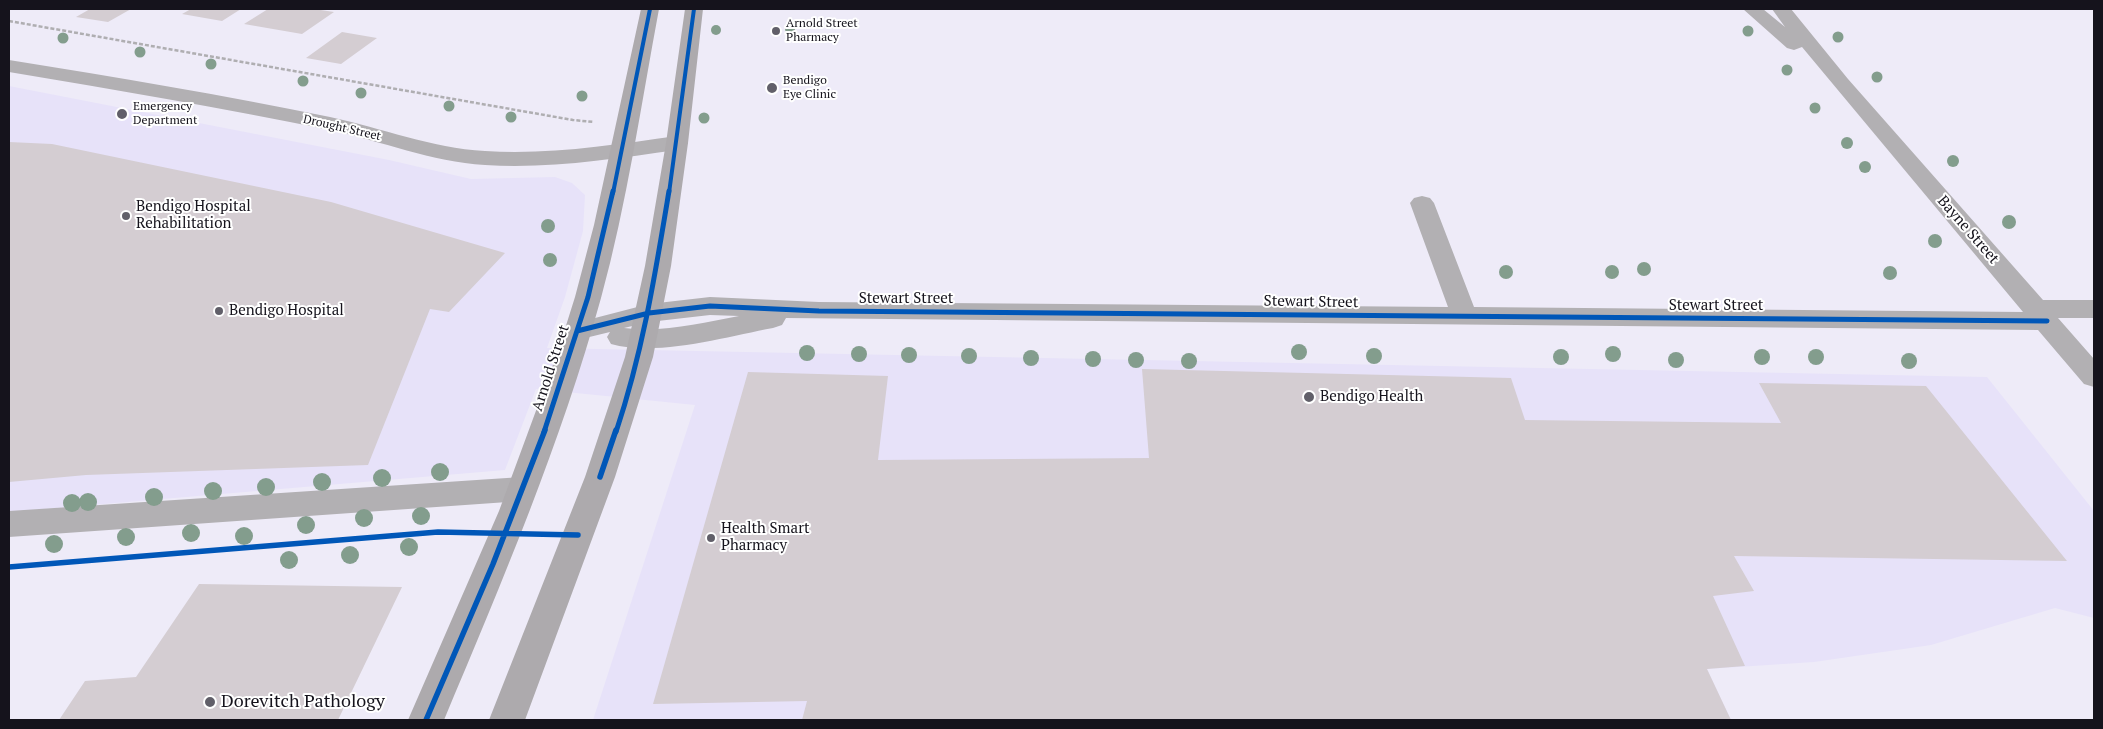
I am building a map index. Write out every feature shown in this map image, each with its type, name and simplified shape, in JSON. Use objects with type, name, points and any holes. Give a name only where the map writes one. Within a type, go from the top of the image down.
[{"type":"main road","name":"Arnold Street","points":[[426,720],[522,489],[577,331],[600,251],[650,9]]},
{"type":"main road","points":[[507,720],[600,477],[630,390],[646,327],[676,143],[694,9]]},
{"type":"street","name":"Bayne Street","points":[[1752,9],[1842,84]]},
{"type":"street","name":"Bayne Street","points":[[1781,9],[1842,84],[2094,377]]},
{"type":"street","name":"Drought Street","points":[[9,66],[230,104],[337,126],[450,154],[484,158],[551,158],[622,151],[676,143]]},
{"type":"street","points":[[1422,204],[1464,316]]},
{"type":"street","name":"Stewart Street","points":[[577,331],[646,327],[706,331],[819,311],[1464,316],[2042,315],[2094,309]]},
{"type":"street","points":[[9,524],[522,489]]},
{"type":"path","points":[[9,21],[564,118],[599,122]]},
{"type":"shaded area","name":"Bendigo Health","points":[[9,86],[389,160],[471,179],[555,177],[572,183],[585,195],[583,231],[565,297],[547,348],[1987,377],[2094,511],[2094,618],[2055,608],[1931,645],[1814,662],[1707,669],[1731,720],[593,720],[695,405],[536,389],[505,470],[9,512]]},
{"type":"building","points":[[90,9],[131,9],[108,22],[76,17]]},
{"type":"building","points":[[191,9],[241,9],[222,21],[182,14]]},
{"type":"building","points":[[268,9],[314,9],[334,12],[302,34],[244,24]]},
{"type":"building","points":[[342,32],[377,38],[341,64],[306,58]]},
{"type":"building","name":"Bendigo Hospital","points":[[9,142],[52,144],[331,202],[505,253],[449,312],[430,309],[368,465],[86,475],[9,482]]},
{"type":"building","points":[[1142,369],[1511,378],[1525,420],[1781,423],[1759,383],[1926,386],[2067,561],[1734,556],[1754,591],[1713,596],[1745,666],[1707,669],[1731,720],[802,720],[807,701],[653,704],[748,372],[888,376],[878,460],[1149,458]]},
{"type":"building","points":[[199,584],[402,587],[338,720],[59,720],[85,681],[136,677]]},
{"type":"cycle path","points":[[426,720],[471,616],[535,458],[572,351],[606,225],[650,9]]},
{"type":"cycle path","points":[[600,477],[630,390],[649,313],[677,143],[694,9]]},
{"type":"cycle path","points":[[577,331],[649,313],[710,306],[819,311],[2047,321]]},
{"type":"cycle path","points":[[9,567],[438,532],[578,535]]},
{"type":"place","name":"Arnold Street Pharmacy","points":[[776,31]]},
{"type":"place","name":"Bendigo Eye Clinic","points":[[772,88]]},
{"type":"place","name":"Emergency Department","points":[[122,114]]},
{"type":"place","name":"Bendigo Hospital Rehabilitation","points":[[126,216]]},
{"type":"place","name":"Bendigo Hospital","points":[[219,311]]},
{"type":"place","name":"Bendigo Health","points":[[1309,397]]},
{"type":"place","name":"Health Smart Pharmacy","points":[[711,538]]},
{"type":"place","name":"Dorevitch Pathology","points":[[210,702]]}]
